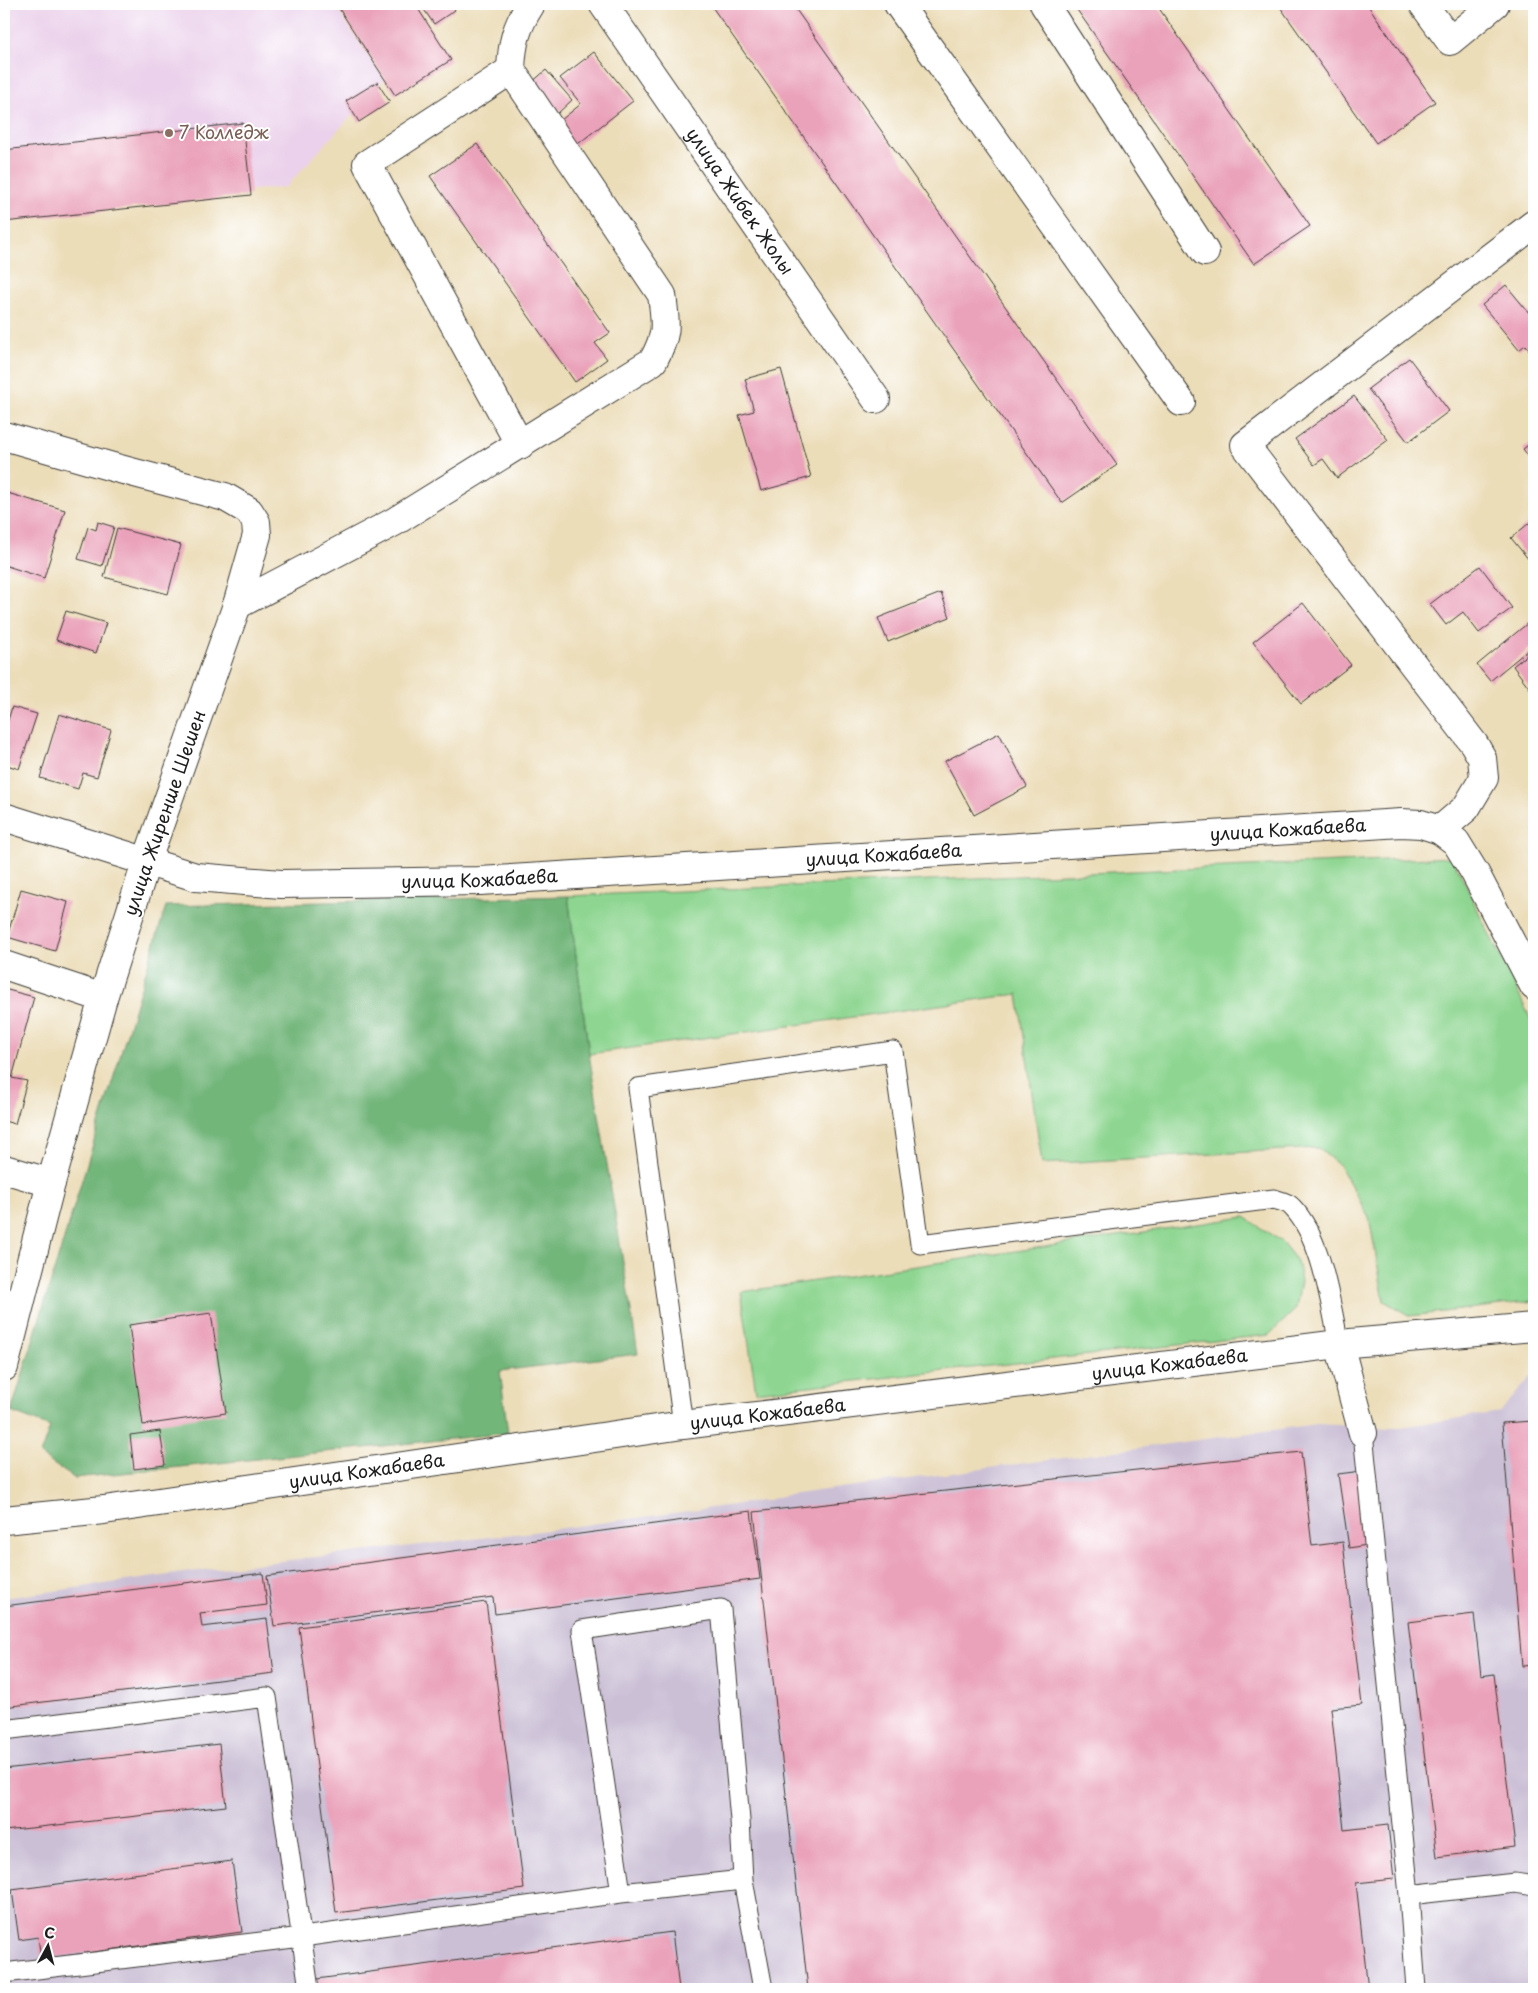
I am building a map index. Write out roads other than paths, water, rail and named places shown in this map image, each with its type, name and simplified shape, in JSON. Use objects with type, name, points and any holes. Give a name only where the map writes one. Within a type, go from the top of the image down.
[{"type":"street","points":[[237,604],[394,522],[520,445],[653,361],[664,341],[666,321],[662,295],[511,70],[512,46],[516,30],[530,4]]},
{"type":"street","name":"улица Жибек Жолы","points":[[604,4],[876,399]]},
{"type":"street","points":[[898,4],[1181,402]]},
{"type":"street","points":[[1044,4],[1205,252]]},
{"type":"street","points":[[1423,4],[1450,42],[1495,4]]},
{"type":"street","points":[[511,70],[367,164],[520,445]]},
{"type":"street","points":[[1440,830],[1466,808],[1484,778],[1482,758],[1474,744],[1245,445],[1534,224]]},
{"type":"street","name":"улица Жиренше Шешен","points":[[4,436],[225,497],[250,511],[256,522],[257,535],[237,604],[147,860],[103,998],[50,1183],[4,1367]]},
{"type":"street","name":"улица Кожабаева","points":[[4,817],[147,860],[196,877],[281,884],[470,881],[1117,840],[1401,823],[1421,824],[1440,830],[1456,842],[1475,873],[1534,986]]},
{"type":"street","points":[[4,965],[103,998]]},
{"type":"street","points":[[4,1169],[50,1183]]},
{"type":"street","name":"улица Кожабаева","points":[[4,1520],[104,1510],[683,1425],[1339,1344],[1534,1327]]},
{"type":"street","points":[[1339,1344],[1363,1434]]},
{"type":"lane","points":[[683,1425],[638,1088],[893,1051],[920,1244],[1274,1199],[1290,1205],[1304,1223],[1320,1260],[1339,1344]]},
{"type":"lane","points":[[1363,1434],[1409,1895],[1416,1989]]},
{"type":"lane","points":[[621,1893],[582,1630],[721,1609],[740,1820],[743,1880],[763,1989]]},
{"type":"lane","points":[[4,1730],[267,1697],[309,1989]]},
{"type":"lane","points":[[4,1973],[302,1937],[621,1893],[743,1880]]},
{"type":"lane","points":[[1409,1895],[1515,1883],[1534,1886]]},
{"type":"place","name":"7 Колледж","points":[[169,133]]}]
